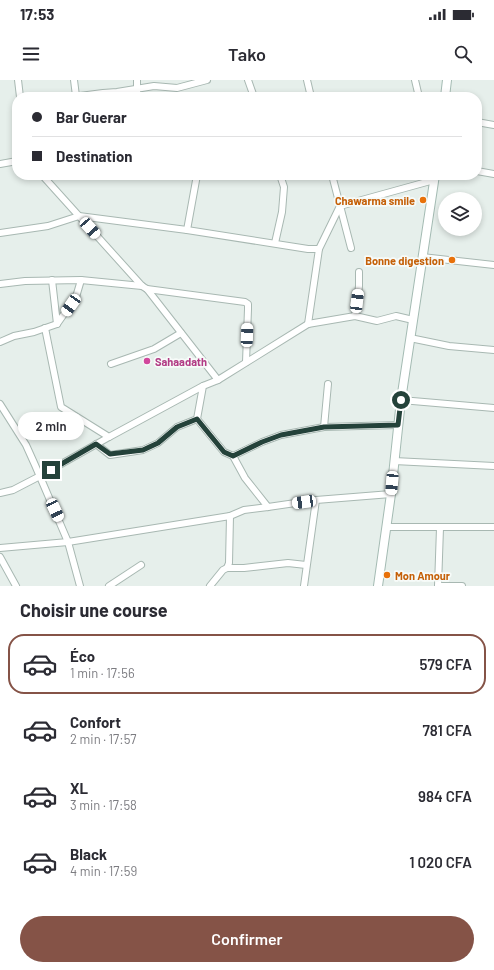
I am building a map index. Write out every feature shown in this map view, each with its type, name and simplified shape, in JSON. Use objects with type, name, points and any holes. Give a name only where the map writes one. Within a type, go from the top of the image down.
[{"type":"main road","points":[[446,92],[447,80]]},
{"type":"main road","points":[[378,586],[391,494],[401,400],[434,180]]},
{"type":"street","points":[[18,80],[19,92]]},
{"type":"street","points":[[74,80],[74,92]]},
{"type":"street","points":[[137,80],[137,89]]},
{"type":"street","points":[[110,92],[154,86],[178,88],[207,80]]},
{"type":"street","points":[[248,80],[252,92]]},
{"type":"street","points":[[415,80],[418,92]]},
{"type":"street","points":[[309,81],[310,92]]},
{"type":"street","points":[[482,123],[494,125]]},
{"type":"street","points":[[0,164],[12,163]]},
{"type":"street","points":[[482,172],[494,174]]},
{"type":"street","points":[[47,180],[145,288],[218,380]]},
{"type":"street","points":[[187,230],[198,180]]},
{"type":"street","points":[[275,243],[282,212],[284,187],[282,180]]},
{"type":"street","points":[[333,180],[351,248]]},
{"type":"street","points":[[308,324],[319,249],[340,206],[424,180]]},
{"type":"street","points":[[0,233],[48,226],[79,216],[319,249]]},
{"type":"street","points":[[422,257],[494,265]]},
{"type":"street","points":[[355,316],[359,286],[359,272]]},
{"type":"street","points":[[52,280],[57,324]]},
{"type":"street","points":[[0,342],[14,336],[34,332],[57,324],[76,297],[81,280]]},
{"type":"street","points":[[0,284],[25,281],[81,280],[245,302],[248,304],[246,362]]},
{"type":"street","points":[[0,493],[13,490],[203,386],[218,380],[308,324],[355,316],[377,321],[396,316],[413,320]]},
{"type":"street","points":[[45,328],[61,407],[109,437]]},
{"type":"street","points":[[111,364],[154,349],[181,333]]},
{"type":"street","points":[[410,338],[449,346],[494,350]]},
{"type":"street","points":[[324,427],[328,384]]},
{"type":"street","points":[[203,386],[197,419],[224,452],[233,456],[245,478],[268,506]]},
{"type":"street","points":[[401,400],[494,408]]},
{"type":"street","points":[[0,404],[26,445],[40,476],[68,542],[80,586]]},
{"type":"street","points":[[96,444],[110,454],[143,450],[158,443],[177,427],[197,419]]},
{"type":"street","points":[[233,456],[262,442],[324,427],[398,425]]},
{"type":"street","points":[[394,461],[494,466]]},
{"type":"street","points":[[0,548],[68,542],[230,516],[244,510],[268,506],[316,500],[391,494]]},
{"type":"street","points":[[304,586],[316,500]]},
{"type":"street","points":[[227,568],[229,563],[230,516]]},
{"type":"street","points":[[386,527],[494,527]]},
{"type":"street","points":[[440,528],[438,586],[462,586]]},
{"type":"street","points":[[0,557],[16,586]]},
{"type":"street","points":[[210,586],[223,570],[227,568],[244,568],[288,563],[306,565]]},
{"type":"street","points":[[108,586],[141,565]]},
{"type":"place","name":"Chawarma smile","points":[[423,200]]},
{"type":"place","name":"Bonne digestion","points":[[452,260]]},
{"type":"place","name":"Sahaadath","points":[[147,361]]},
{"type":"place","name":"Mon Amour","points":[[387,575]]},
{"type":"route","points":[[51,470],[96,444],[110,454],[143,450],[158,443],[177,427],[197,419],[224,452],[233,456],[262,442],[281,435],[324,427],[398,425],[401,400]]}]
